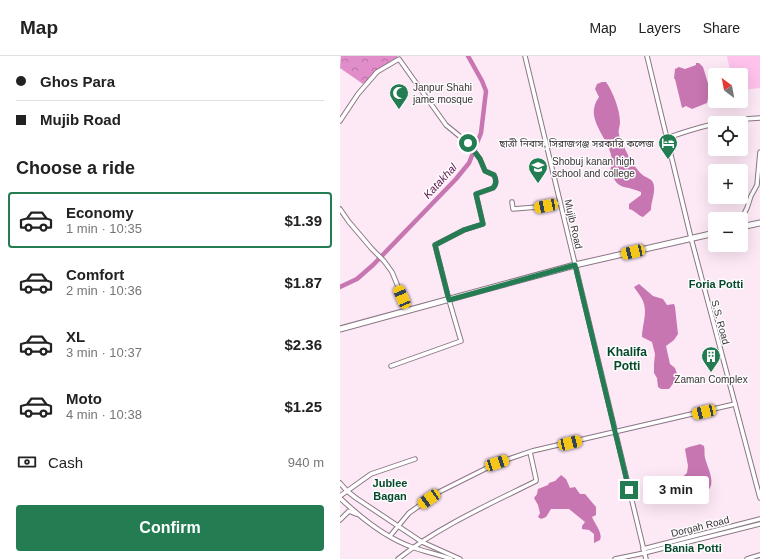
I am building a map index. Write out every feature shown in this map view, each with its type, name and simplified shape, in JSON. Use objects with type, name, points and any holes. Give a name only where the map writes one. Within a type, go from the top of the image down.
[{"type":"main road","points":[[748,225],[760,223]]},
{"type":"main road","points":[[340,329],[575,265],[708,234]]},
{"type":"street","name":"Mujib Road","points":[[525,56],[646,559]]},
{"type":"street","name":"S.S. Road","points":[[647,56],[691,238],[760,498]]},
{"type":"street","points":[[340,121],[358,94],[377,72],[398,58],[446,125],[468,143],[480,159],[485,171],[494,175],[496,179],[495,186],[493,188],[476,194],[483,224],[464,230],[435,245],[461,341],[391,366]]},
{"type":"street","points":[[667,138],[710,124],[732,120],[760,118]]},
{"type":"street","points":[[745,212],[757,185],[760,152]]},
{"type":"street","points":[[512,202],[513,209],[560,203]]},
{"type":"street","points":[[340,209],[349,222],[392,272],[408,311]]},
{"type":"street","points":[[390,536],[409,513],[439,492],[497,463],[530,452],[735,404]]},
{"type":"street","points":[[398,559],[412,548],[486,505],[536,481],[530,452]]},
{"type":"street","points":[[415,458],[371,474],[340,497],[343,504],[390,536],[412,548],[451,559]]},
{"type":"street","points":[[340,483],[347,491],[422,542],[460,559]]},
{"type":"street","points":[[340,520],[349,511],[359,515]]},
{"type":"street","name":"Dorgah Road","points":[[616,559],[760,519]]},
{"type":"street","points":[[644,551],[760,524]]},
{"type":"street","points":[[747,559],[760,555]]},
{"type":"green space","points":[[341,56],[397,56],[399,59],[372,76],[363,84],[340,68]]},
{"type":"shaded area","points":[[727,56],[760,56],[760,88],[748,89],[748,68],[730,68]]},
{"type":"shaded area","points":[[696,63],[699,63],[703,67],[708,83],[707,103],[692,109],[686,106],[682,108],[674,79],[675,69],[679,67],[685,69],[696,65]]},
{"type":"shaded area","points":[[606,82],[616,101],[620,117],[619,135],[627,152],[640,173],[652,181],[654,186],[651,210],[643,217],[629,209],[629,204],[641,195],[641,192],[619,185],[610,172],[612,162],[611,154],[608,145],[599,130],[594,114],[595,105],[599,97],[595,89],[597,84]]},
{"type":"shaded area","points":[[639,284],[653,296],[663,299],[667,305],[674,304],[675,307],[678,334],[674,340],[666,346],[670,364],[675,368],[678,377],[669,389],[661,389],[658,387],[657,378],[654,373],[655,354],[652,342],[642,337],[645,310],[642,299],[634,287]]},
{"type":"shaded area","points":[[700,444],[704,446],[711,485],[705,493],[692,496],[687,495],[681,492],[680,479],[687,473],[688,466],[685,449]]},
{"type":"shaded area","points":[[561,475],[566,479],[570,488],[575,487],[580,494],[585,494],[596,507],[596,515],[592,517],[600,531],[600,540],[594,543],[594,534],[589,530],[582,529],[585,522],[569,509],[551,509],[546,517],[541,519],[538,517],[540,513],[534,498],[538,489],[555,481]]},
{"type":"waterway","name":"Katakhal","points":[[340,287],[357,279],[373,265],[456,179],[469,163],[481,133],[486,91],[468,56]]},
{"type":"place","name":"Janpur Shahi jame mosque","points":[[399,110]]},
{"type":"place","name":"ছাত্রী নিবাস, সিরাজগঞ্জ সরকারি কলেজ","points":[[668,160]]},
{"type":"place","name":"Shobuj kanan high school and college","points":[[538,184]]},
{"type":"place","name":"Zaman Complex","points":[[711,373]]},
{"type":"district","name":"Foria Potti","points":[[716,284]]},
{"type":"district","name":"Khalifa Potti","points":[[627,359]]},
{"type":"district","name":"Jublee Bagan","points":[[390,489]]},
{"type":"district","name":"Bania Potti","points":[[693,548]]},
{"type":"route","points":[[468,143],[480,159],[485,171],[487,173],[492,173],[496,179],[495,186],[493,188],[476,194],[483,224],[464,230],[435,245],[449,300],[575,265],[629,490]]}]
